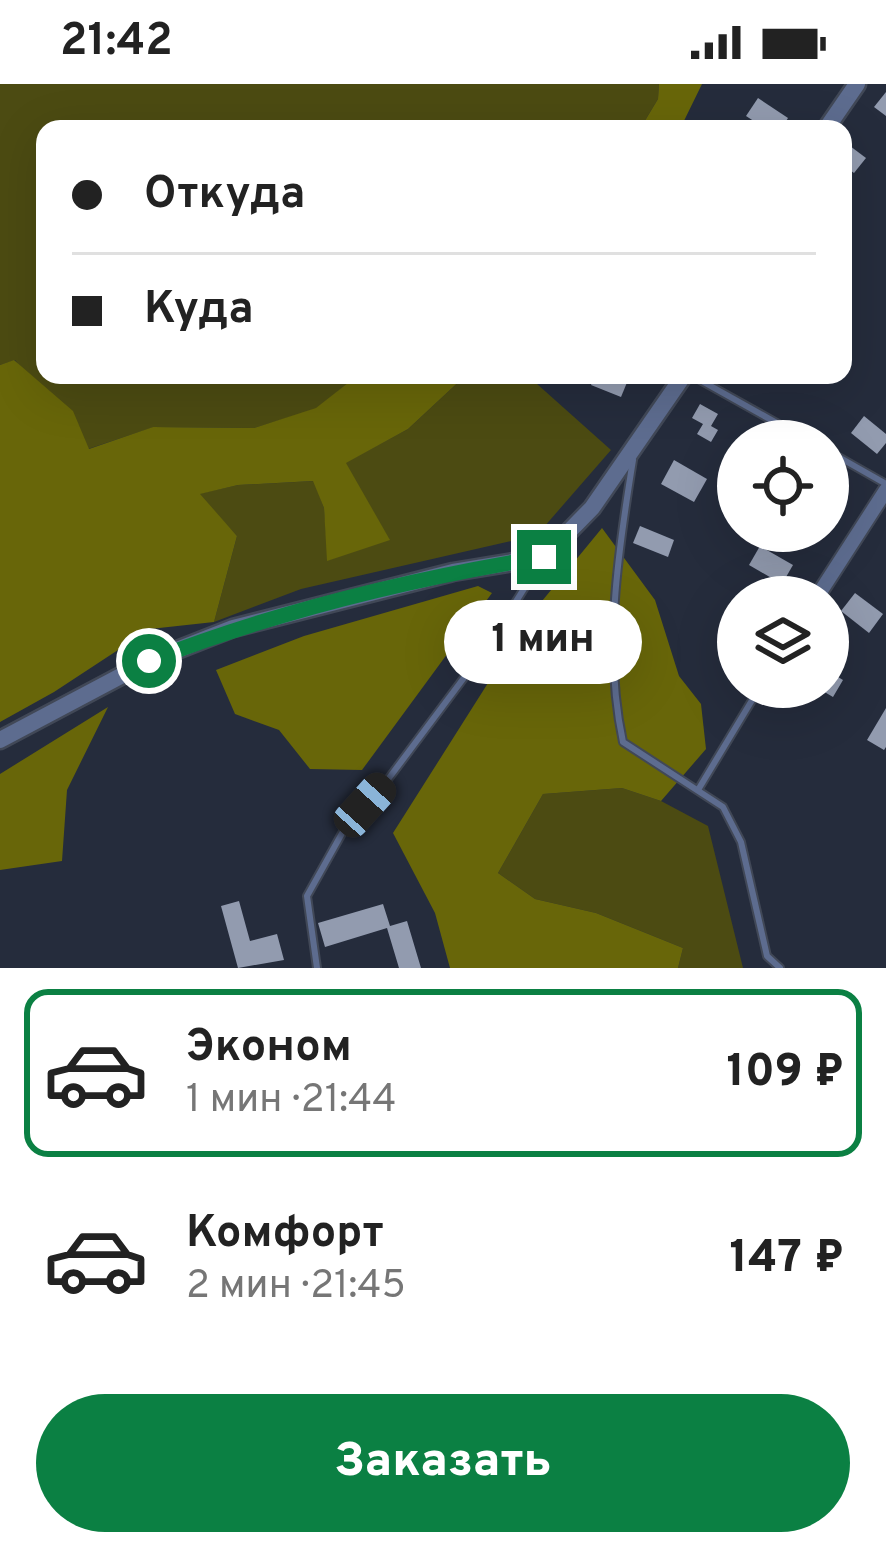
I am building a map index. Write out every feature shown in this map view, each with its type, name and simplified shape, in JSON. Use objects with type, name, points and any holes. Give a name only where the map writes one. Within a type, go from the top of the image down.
[{"type":"street","points":[[832,120],[856,84]]},
{"type":"street","points":[[0,740],[149,661],[233,628],[453,572],[544,557],[592,508],[681,384]]},
{"type":"street","points":[[831,576],[886,487]]},
{"type":"lane","points":[[704,384],[770,420]]},
{"type":"lane","points":[[636,445],[622,534],[613,694],[623,742],[723,806],[741,842],[767,956],[780,968]]},
{"type":"lane","points":[[849,465],[886,487]]},
{"type":"lane","points":[[317,968],[307,896],[345,828],[386,782],[490,643],[544,557]]},
{"type":"lane","points":[[698,790],[747,708]]},
{"type":"shaded area","points":[[0,84],[659,84],[658,99],[645,120],[36,120],[36,384],[347,384],[316,409],[254,428],[154,427],[88,449],[15,360],[0,365]]},
{"type":"shaded area","points":[[659,84],[702,84],[684,120],[645,120],[658,99]]},
{"type":"shaded area","points":[[14,360],[36,384],[73,411],[89,449],[153,427],[254,428],[316,408],[347,384],[456,384],[408,429],[346,463],[390,540],[327,561],[324,508],[313,481],[238,485],[200,494],[237,536],[214,622],[150,629],[0,722],[0,365]]},
{"type":"shaded area","points":[[456,384],[537,384],[611,450],[537,535],[301,589],[214,622],[237,536],[198,494],[238,485],[314,481],[324,508],[328,560],[389,539],[345,463],[408,429]]},
{"type":"shaded area","points":[[602,528],[655,600],[679,676],[701,704],[706,749],[661,801],[622,788],[543,794],[498,873],[535,899],[596,913],[683,948],[678,968],[450,968],[435,913],[393,833],[533,612]]},
{"type":"shaded area","points":[[478,586],[492,593],[362,770],[310,769],[279,730],[235,714],[216,670],[304,636]]},
{"type":"shaded area","points":[[108,707],[67,790],[62,861],[0,870],[0,774]]},
{"type":"shaded area","points":[[622,788],[661,801],[708,826],[743,968],[678,968],[683,948],[596,913],[535,899],[498,873],[543,794]]},
{"type":"building","points":[[886,92],[886,116],[874,107]]},
{"type":"building","points":[[758,98],[788,118],[752,120],[746,116]]},
{"type":"building","points":[[852,148],[866,158],[852,172]]},
{"type":"building","points":[[591,384],[626,384],[621,397]]},
{"type":"building","points":[[700,404],[718,414],[711,426],[717,432],[711,442],[697,434],[703,424],[692,418]]},
{"type":"building","points":[[864,416],[886,434],[886,443],[877,454],[851,433]]},
{"type":"building","points":[[674,460],[707,479],[694,502],[661,484]]},
{"type":"building","points":[[640,526],[674,540],[668,557],[633,543]]},
{"type":"building","points":[[757,552],[770,552],[793,565],[787,576],[768,576],[749,565]]},
{"type":"building","points":[[855,593],[883,614],[869,633],[849,617],[849,601]]},
{"type":"building","points":[[886,708],[886,747],[884,750],[867,740]]},
{"type":"building","points":[[239,901],[250,941],[277,934],[284,960],[238,968],[221,906]]},
{"type":"building","points":[[383,904],[390,926],[407,921],[421,968],[399,968],[387,928],[325,947],[318,923]]},
{"type":"route","points":[[149,661],[233,628],[337,600],[453,572],[544,557]]}]
